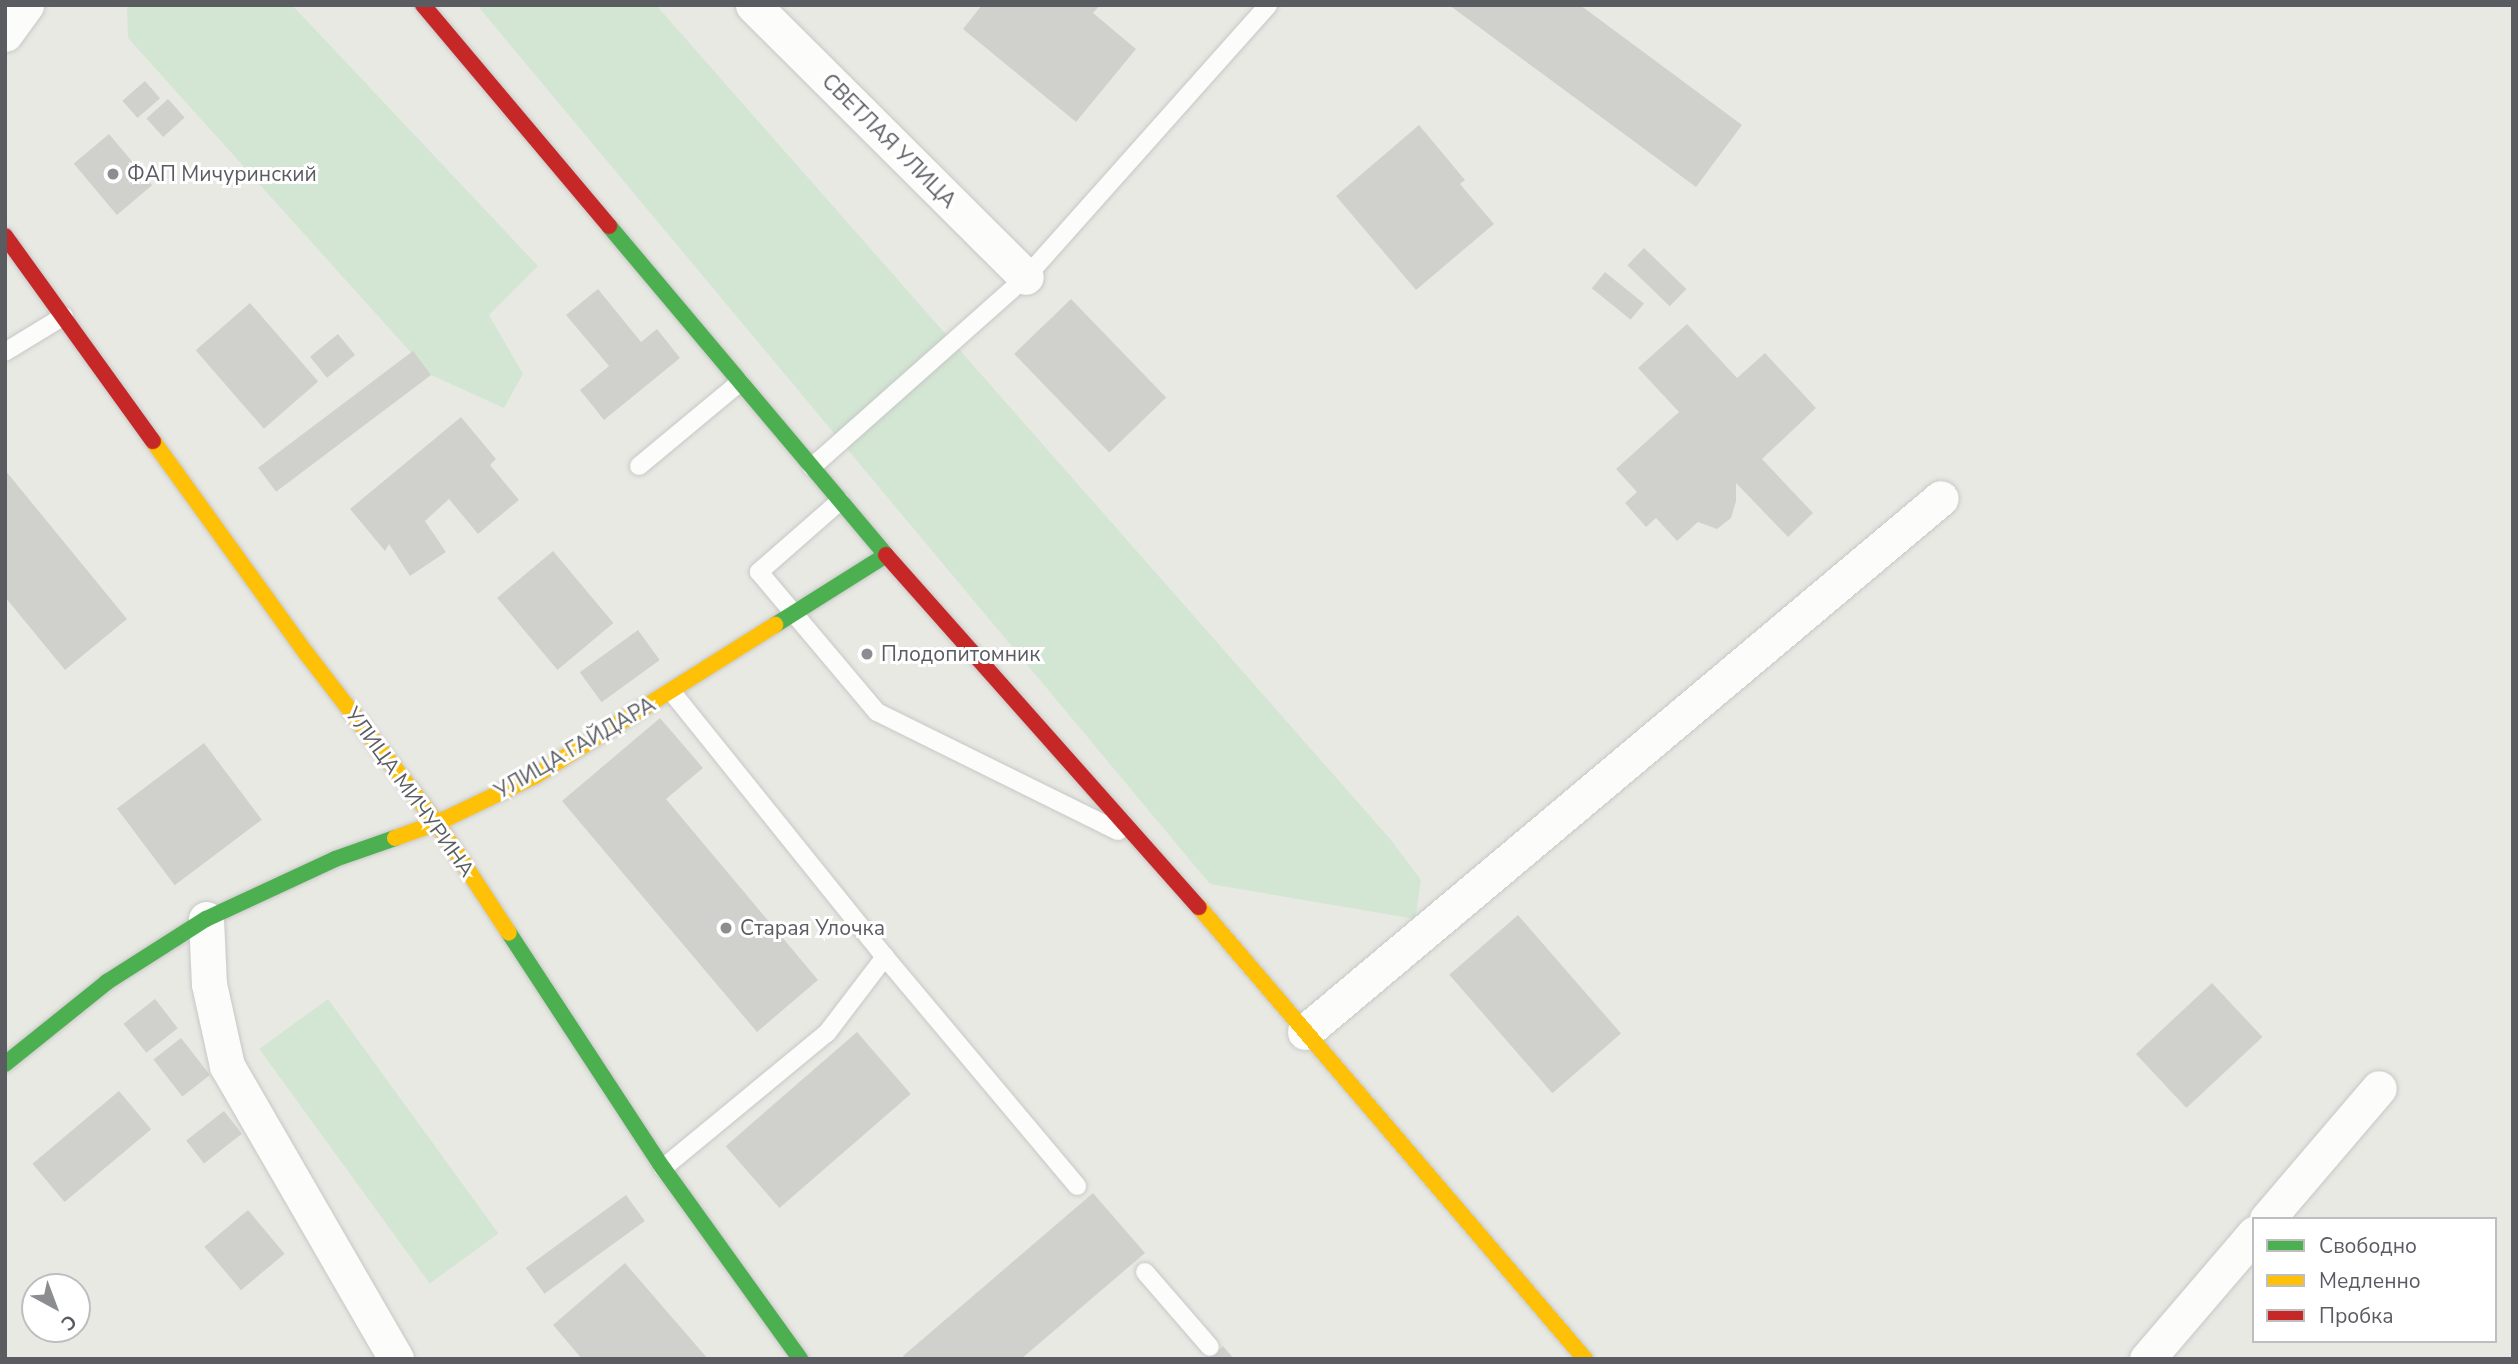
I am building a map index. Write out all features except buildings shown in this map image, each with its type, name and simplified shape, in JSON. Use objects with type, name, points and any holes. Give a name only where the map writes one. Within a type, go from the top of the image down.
[{"type":"street","points":[[5,34],[26,5]]},
{"type":"street","points":[[423,5],[886,555],[1143,843],[1585,1359]]},
{"type":"street","name":"СВЕТЛАЯ УЛИЦА","points":[[753,5],[1026,277]]},
{"type":"street","name":"УЛИЦА МИЧУРИНА","points":[[5,236],[306,653],[437,823],[663,1168],[800,1359]]},
{"type":"street","points":[[1306,1032],[1941,498]]},
{"type":"street","name":"УЛИЦА ГАЙДАРА","points":[[5,1064],[107,982],[206,919],[334,859],[437,823],[535,776],[886,555]]},
{"type":"street","points":[[206,919],[209,984],[227,1066],[396,1359]]},
{"type":"street","points":[[2269,1217],[2379,1088]]},
{"type":"street","points":[[2147,1359],[2252,1236]]},
{"type":"lane","points":[[812,467],[1026,277],[1268,5]]},
{"type":"lane","points":[[5,352],[64,316]]},
{"type":"lane","points":[[639,466],[740,382]]},
{"type":"lane","points":[[840,501],[759,572],[877,712],[1143,843]]},
{"type":"lane","points":[[672,692],[885,957],[1077,1186]]},
{"type":"lane","points":[[663,1168],[827,1033],[885,957]]},
{"type":"lane","points":[[1145,1272],[1210,1347]]},
{"type":"green space","points":[[127,5],[292,5],[538,266],[489,315],[523,374],[504,408],[431,375],[128,38]]},
{"type":"green space","points":[[477,5],[656,5],[1391,840],[1421,880],[1415,919],[1210,884]]},
{"type":"green space","points":[[328,999],[498,1234],[430,1284],[259,1049]]},
{"type":"traffic: fast","points":[[609,226],[886,555]]},
{"type":"traffic: fast","points":[[775,625],[886,555]]},
{"type":"traffic: fast","points":[[5,1064],[107,982],[206,919],[335,859],[395,838]]},
{"type":"traffic: fast","points":[[509,933],[663,1168],[800,1359]]},
{"type":"traffic: slow","points":[[153,441],[306,653],[437,823],[509,933]]},
{"type":"traffic: slow","points":[[395,838],[437,823],[535,776],[775,625]]},
{"type":"traffic: slow","points":[[1199,907],[1585,1359]]},
{"type":"traffic: jam","points":[[423,5],[609,226]]},
{"type":"traffic: jam","points":[[5,236],[153,441]]},
{"type":"traffic: jam","points":[[886,555],[1199,907]]},
{"type":"place","name":"ФАП Мичуринский","points":[[113,174]]},
{"type":"place","name":"Плодопитомник","points":[[867,654]]},
{"type":"place","name":"Старая Улочка","points":[[726,928]]}]
